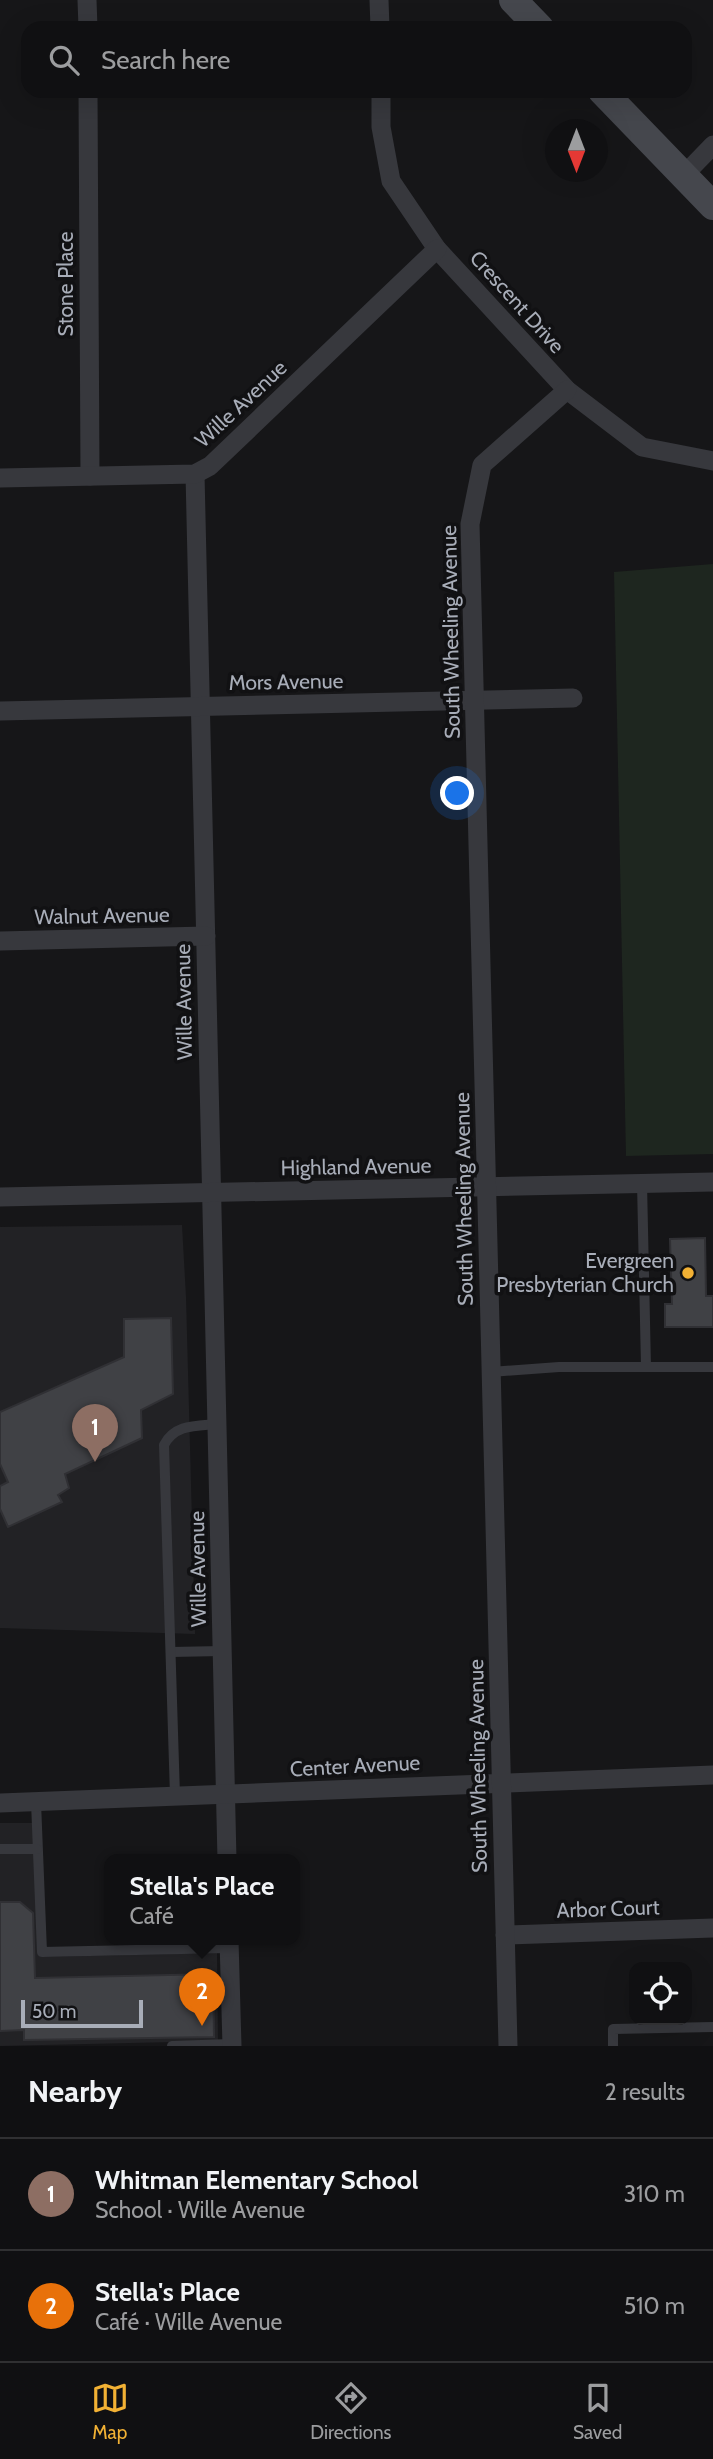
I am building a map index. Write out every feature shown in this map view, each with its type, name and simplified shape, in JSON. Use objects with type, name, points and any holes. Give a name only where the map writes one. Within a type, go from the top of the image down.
[{"type":"main road","points":[[513,0],[533,21]]},
{"type":"main road","points":[[609,98],[713,206]]},
{"type":"street","points":[[88,0],[88,21]]},
{"type":"street","points":[[379,0],[380,21]]},
{"type":"street","name":"Stone Place","points":[[88,98],[90,476]]},
{"type":"street","name":"Crescent Drive","points":[[381,98],[381,127],[391,181],[438,249],[566,390],[642,447],[713,460]]},
{"type":"street","points":[[684,174],[713,145]]},
{"type":"street","name":"Wille Avenue","points":[[227,1854],[195,474],[211,466],[438,249]]},
{"type":"street","name":"South Wheeling Avenue","points":[[508,2046],[470,524],[482,466],[566,390]]},
{"type":"street","points":[[0,478],[195,474]]},
{"type":"street","name":"Mors Avenue","points":[[0,711],[573,698]]},
{"type":"street","name":"Walnut Avenue","points":[[0,941],[206,936]]},
{"type":"street","name":"Highland Avenue","points":[[0,1197],[713,1182]]},
{"type":"street","name":"Center Avenue","points":[[0,1803],[713,1775]]},
{"type":"street","name":"Arbor Court","points":[[505,1935],[713,1928]]},
{"type":"street","points":[[229,1945],[232,2045]]},
{"type":"lane","points":[[642,1183],[646,1367]]},
{"type":"lane","points":[[491,1372],[559,1367],[713,1367]]},
{"type":"lane","points":[[175,1796],[164,1446],[176,1430],[217,1424]]},
{"type":"lane","points":[[171,1652],[222,1651]]},
{"type":"lane","points":[[36,1802],[42,1952],[206,1945]]},
{"type":"lane","points":[[0,1849],[37,1849]]},
{"type":"lane","points":[[613,2046],[613,2029],[713,2027]]},
{"type":"lane","points":[[172,2046],[232,2045]]},
{"type":"shaded area","points":[[713,564],[713,1154],[626,1156],[614,572]]},
{"type":"shaded area","points":[[182,1225],[195,1634],[0,1628],[0,1227]]},
{"type":"shaded area","points":[[0,1823],[34,1823],[40,1957],[217,1953],[218,2041],[0,2046]]},
{"type":"building","name":"Evergreen Presbyterian Church","points":[[705,1238],[706,1296],[713,1296],[713,1327],[665,1327],[665,1304],[672,1304],[670,1239]]},
{"type":"building","points":[[171,1318],[173,1394],[141,1410],[142,1438],[65,1474],[69,1488],[58,1495],[62,1502],[8,1527],[0,1509],[0,1486],[8,1482],[0,1464],[0,1412],[124,1357],[124,1319]]},
{"type":"building","points":[[0,1902],[20,1902],[33,1913],[35,1978],[213,1974],[214,2037],[24,2040],[24,2030],[0,2031]]},
{"type":"place","name":"Evergreen Presbyterian Church","points":[[688,1273]]},
{"type":"place","name":"Whitman Elementary School","points":[[95,1462]]},
{"type":"place","name":"Stella's Place","points":[[202,2026]]}]
